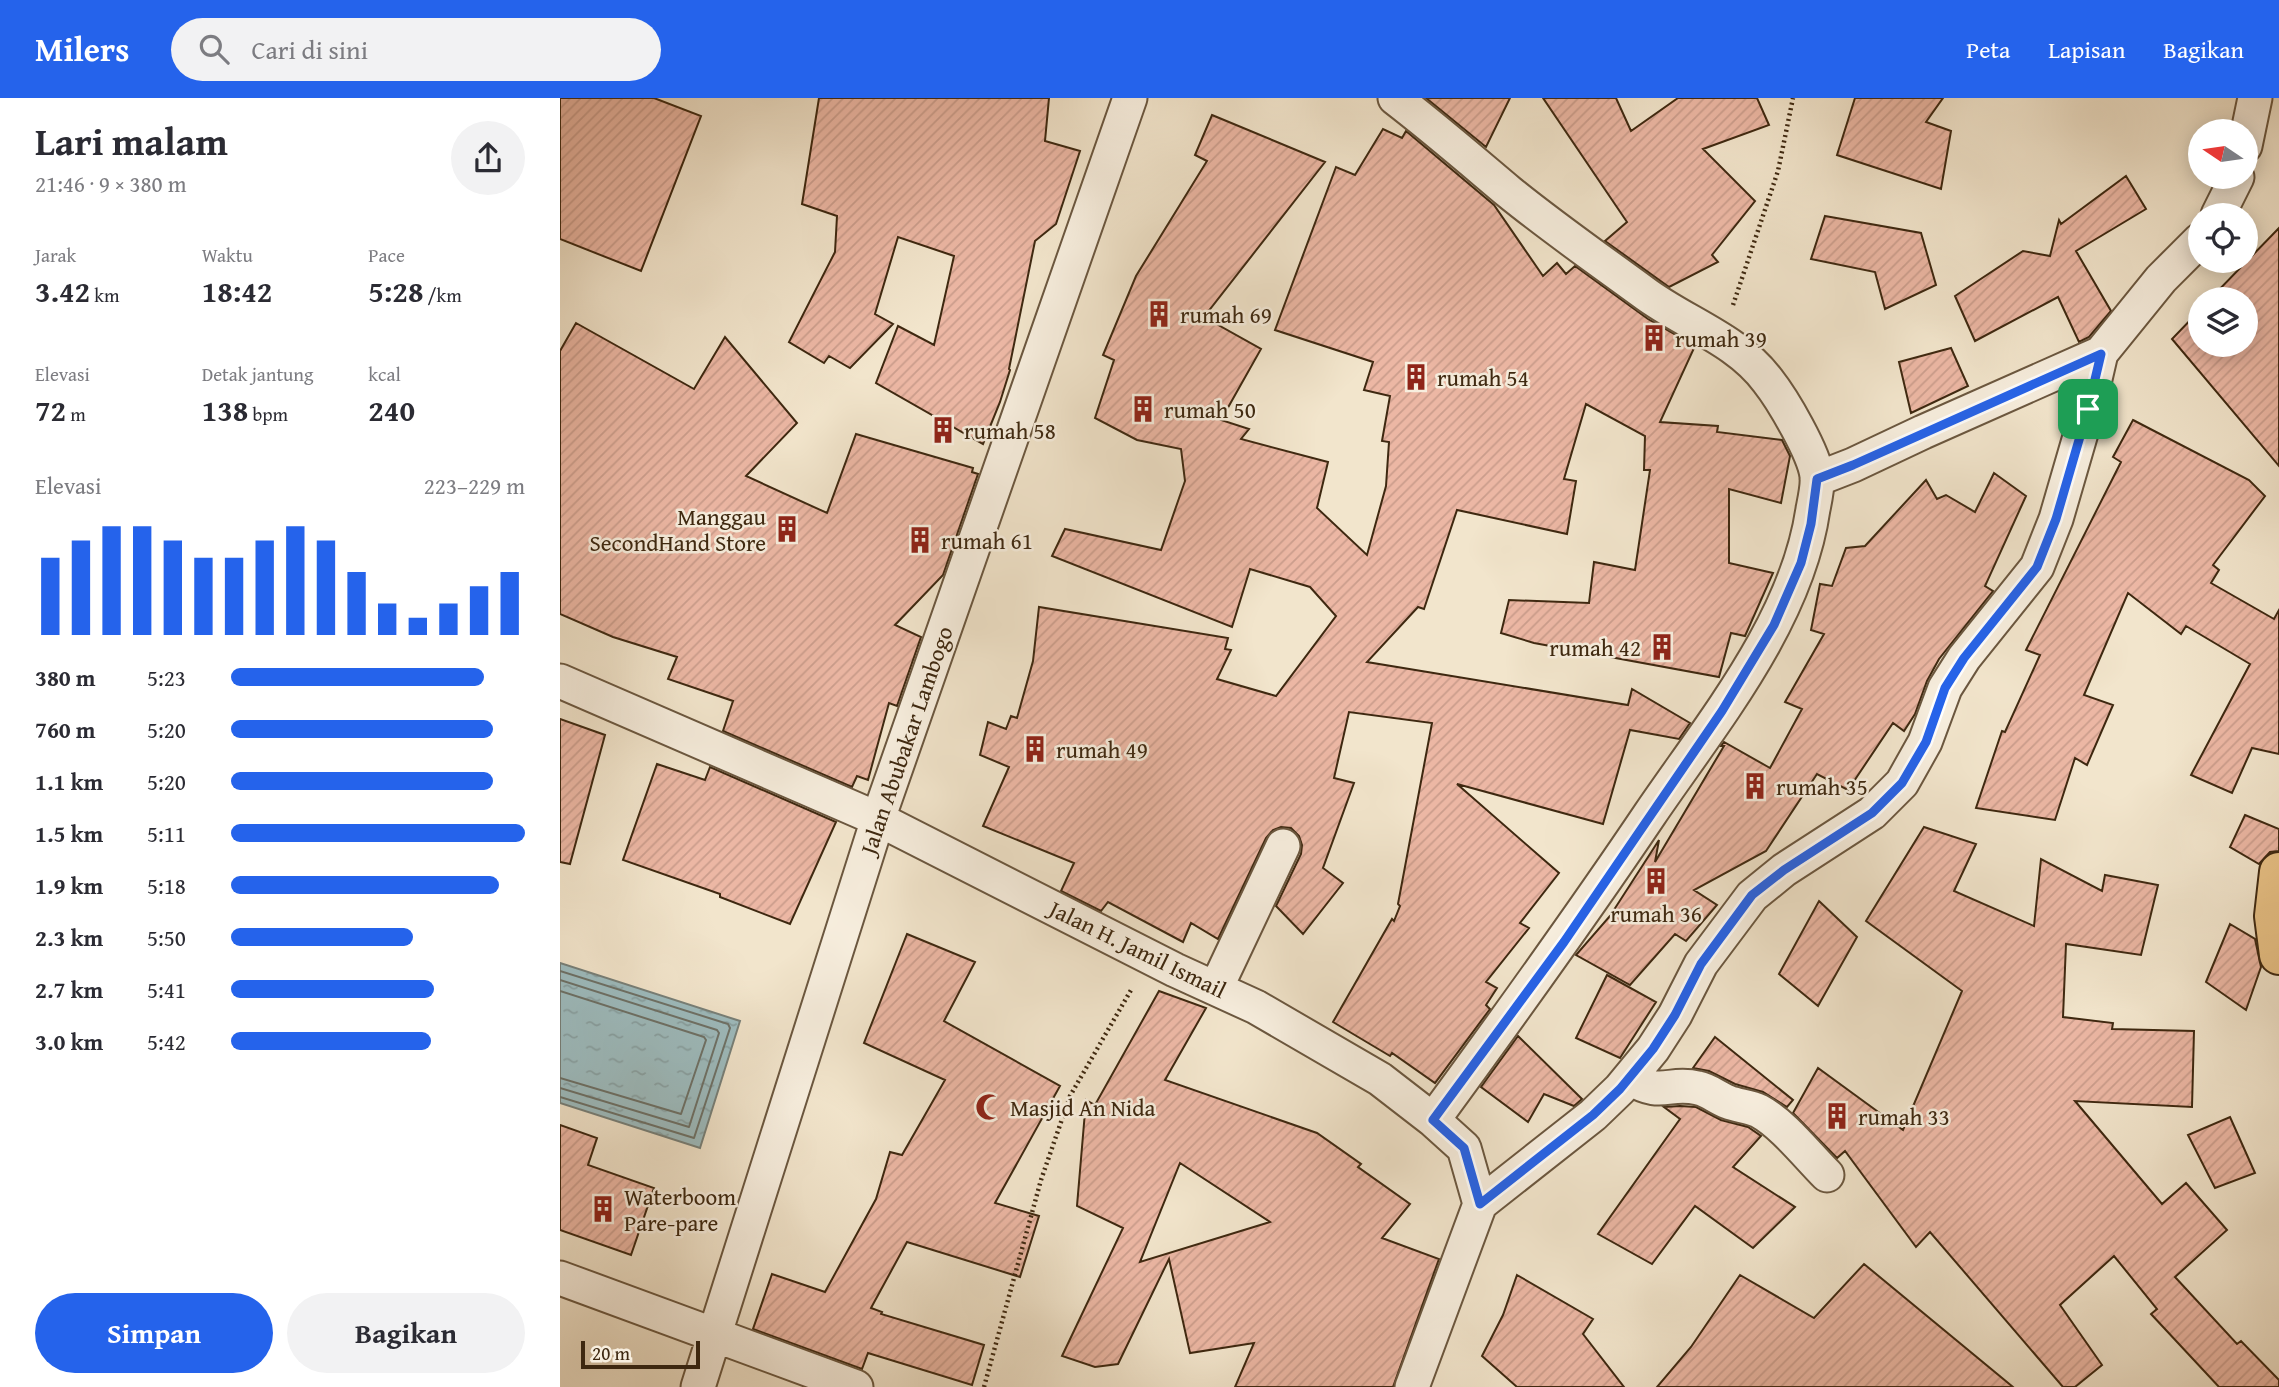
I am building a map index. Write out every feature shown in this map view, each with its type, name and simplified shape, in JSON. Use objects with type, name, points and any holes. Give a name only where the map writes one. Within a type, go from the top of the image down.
[{"type":"highway","points":[[2279,872],[2274,916],[2279,956]]},
{"type":"street","name":"Jalan Abubakar Lambogo","points":[[698,1387],[878,819],[1130,98]]},
{"type":"street","points":[[1395,98],[1511,193],[1648,296],[1723,339],[1748,359],[1768,381],[1813,461],[1817,479],[1811,524],[1801,563],[1790,593],[1768,635],[1722,711],[1564,942],[1433,1120]]},
{"type":"street","points":[[2251,119],[2255,98]]},
{"type":"street","points":[[1412,1387],[1480,1204],[1593,1115],[1630,1077],[1653,1049],[1675,1015],[1701,964],[1752,895],[1784,870],[1872,813],[1902,783],[1926,742],[1945,688],[1964,658],[2037,567],[2056,519],[2101,354],[2161,279],[2188,252]]},
{"type":"street","points":[[1817,479],[2101,354]]},
{"type":"street","name":"Jalan H. Jamil Ismail","points":[[560,681],[878,819],[1150,957],[1256,1007],[1380,1079],[1433,1120],[1464,1148],[1480,1204]]},
{"type":"street","points":[[1216,988],[1283,845]]},
{"type":"street","points":[[1630,1077],[1643,1086],[1659,1090],[1696,1087],[1732,1104],[1755,1109],[1769,1117],[1827,1175]]},
{"type":"street","points":[[560,1279],[856,1387]]},
{"type":"path","points":[[1723,339],[1778,171],[1793,98]]},
{"type":"path","points":[[984,1387],[1041,1180],[1070,1096],[1150,957]]},
{"type":"water","points":[[560,963],[740,1021],[700,1148],[560,1103]]},
{"type":"building","points":[[560,98],[654,98],[701,116],[641,271],[560,239]]},
{"type":"building","points":[[819,98],[1049,98],[1045,141],[1080,151],[1056,224],[1035,241],[1010,370],[983,444],[876,383],[898,326],[934,345],[954,256],[898,237],[875,314],[893,324],[850,368],[829,356],[824,363],[789,342],[835,252],[837,216],[802,204]]},
{"type":"building","points":[[1426,98],[1510,98],[1486,147]]},
{"type":"building","points":[[1543,98],[1616,98],[1631,131],[1678,98],[1757,98],[1769,125],[1703,149],[1755,201],[1712,255],[1718,262],[1669,287],[1605,241],[1627,222]]},
{"type":"building","points":[[1855,98],[1943,98],[1926,122],[1951,131],[1941,189],[1837,155]]},
{"type":"building","points":[[1212,115],[1325,162],[1204,317],[1261,349],[1221,420],[1249,429],[1241,439],[1328,462],[1317,508],[1367,555],[1386,486],[1389,442],[1382,441],[1390,396],[1364,390],[1373,362],[1275,330],[1336,167],[1355,175],[1383,129],[1402,138],[1406,131],[1494,205],[1543,276],[1557,263],[1566,274],[1575,266],[1648,319],[1695,346],[1660,422],[1718,426],[1717,432],[1782,440],[1790,456],[1781,503],[1729,489],[1729,563],[1773,573],[1745,636],[1731,633],[1719,677],[1534,643],[1501,633],[1509,600],[1589,603],[1594,562],[1635,570],[1650,470],[1644,470],[1645,436],[1586,404],[1564,479],[1576,481],[1567,534],[1457,510],[1424,609],[1418,607],[1367,662],[1628,705],[1632,689],[1690,723],[1679,739],[1630,730],[1603,824],[1457,784],[1559,873],[1520,923],[1529,928],[1486,982],[1497,988],[1486,1005],[1490,1009],[1435,1083],[1392,1053],[1390,1056],[1333,1022],[1392,919],[1394,921],[1400,906],[1398,904],[1432,723],[1349,712],[1334,778],[1354,783],[1323,868],[1343,883],[1303,934],[1276,906],[1301,854],[1299,836],[1291,828],[1273,830],[1266,838],[1218,939],[1191,923],[1183,942],[1108,902],[1101,911],[1061,891],[1074,863],[983,826],[1009,767],[980,755],[988,722],[1006,729],[1011,716],[1017,718],[1033,661],[1039,607],[1228,638],[1225,649],[1231,650],[1217,679],[1276,696],[1336,616],[1310,587],[1250,569],[1232,627],[1052,556],[1065,529],[1161,550],[1185,481],[1181,449],[1137,440],[1095,418],[1114,360],[1103,355],[1136,276],[1207,161],[1195,155]]},
{"type":"building","points":[[2126,176],[2146,209],[2076,251],[2111,311],[2089,337],[2079,342],[2058,297],[1975,341],[1955,296],[2023,251],[2050,256],[2059,220],[2061,224]]},
{"type":"building","points":[[1825,216],[1921,233],[1936,285],[1885,309],[1875,272],[1811,259]]},
{"type":"building","points":[[2279,228],[2279,466],[2172,339],[2188,322],[2188,357],[2258,357],[2258,287],[2222,287],[2235,273],[2258,273],[2258,250]]},
{"type":"building","points":[[576,323],[694,389],[725,337],[797,423],[746,476],[827,513],[856,434],[973,468],[972,472],[978,474],[943,575],[895,625],[921,637],[897,706],[889,703],[868,780],[857,776],[852,787],[723,731],[733,701],[668,679],[677,657],[613,637],[560,614],[560,351]]},
{"type":"building","points":[[1951,348],[1968,386],[1911,413],[1899,362]]},
{"type":"building","points":[[2133,420],[2249,480],[2265,496],[2213,565],[2219,570],[2211,583],[2274,619],[2279,610],[2279,754],[2252,748],[2232,793],[2191,775],[2250,664],[2186,626],[2181,634],[2128,593],[2084,695],[2113,705],[2087,765],[2075,758],[2055,820],[1976,808],[2002,731],[2005,732],[2040,655],[2026,650],[2121,462],[2113,457]]},
{"type":"building","points":[[1994,473],[2026,496],[1985,586],[1993,591],[1939,659],[1927,681],[1915,714],[1904,731],[1893,723],[1848,790],[1817,774],[1766,851],[1694,890],[1717,905],[1686,941],[1675,934],[1630,985],[1576,955],[1610,916],[1659,840],[1655,862],[1724,742],[1770,768],[1802,709],[1785,702],[1824,634],[1811,630],[1820,584],[1832,586],[1846,548],[1865,546],[1926,480],[1937,499],[1946,495],[1975,512]]},
{"type":"building","points":[[560,719],[605,735],[570,864],[560,862]]},
{"type":"building","points":[[657,764],[705,780],[710,767],[836,822],[790,924],[720,897],[720,894],[623,860]]},
{"type":"building","points":[[2245,815],[2279,829],[2279,851],[2270,852],[2259,864],[2230,847]]},
{"type":"building","points":[[1924,827],[1976,844],[1954,891],[2034,926],[2041,859],[2102,891],[2105,875],[2158,885],[2141,955],[2066,944],[2063,1017],[2113,1023],[2112,1029],[2194,1031],[2192,1107],[2075,1101],[2162,1204],[2186,1183],[2227,1230],[2175,1277],[2237,1344],[2241,1341],[2279,1380],[2279,1387],[2219,1387],[2151,1314],[2157,1309],[2114,1256],[2060,1305],[2102,1365],[2075,1387],[2063,1387],[1930,1232],[1916,1247],[1845,1151],[1837,1158],[1793,1113],[1818,1068],[1903,1130],[1962,991],[1866,921]]},
{"type":"building","points":[[1819,901],[1857,937],[1818,1006],[1779,974]]},
{"type":"building","points":[[2230,924],[2255,939],[2261,967],[2246,1010],[2206,982]]},
{"type":"building","points":[[907,934],[975,962],[944,1021],[1060,1086],[995,1203],[1039,1216],[1020,1277],[907,1242],[871,1308],[882,1312],[881,1314],[984,1345],[972,1385],[868,1353],[862,1369],[753,1329],[772,1274],[825,1292],[876,1199],[890,1152],[902,1155],[945,1080],[864,1043]]},
{"type":"building","points":[[1607,975],[1656,1002],[1620,1058],[1576,1038]]},
{"type":"building","points":[[1159,991],[1206,1008],[1165,1080],[1317,1133],[1361,1164],[1358,1167],[1410,1204],[1382,1238],[1439,1259],[1393,1387],[1235,1387],[1254,1343],[1190,1353],[1169,1259],[1118,1364],[1095,1367],[1062,1356],[1123,1228],[1077,1206],[1086,1100],[1095,1105]],"holes":[[[1180,1163],[1270,1222],[1140,1262]]]},
{"type":"building","points":[[1518,1036],[1582,1099],[1574,1106],[1544,1094],[1528,1122],[1481,1087]]},
{"type":"building","points":[[1715,1037],[1793,1100],[1787,1107],[1763,1092],[1735,1084],[1709,1071],[1693,1068]]},
{"type":"building","points":[[1664,1107],[1696,1107],[1721,1120],[1748,1127],[1761,1136],[1733,1167],[1795,1207],[1753,1248],[1695,1206],[1652,1264],[1598,1234],[1680,1119]]},
{"type":"building","points":[[2230,1117],[2255,1173],[2215,1188],[2188,1135]]},
{"type":"building","name":"Waterboom Pare-pare","points":[[560,1125],[597,1138],[588,1165],[654,1188],[631,1255],[560,1230]]},
{"type":"building","points":[[1864,1264],[2013,1387],[1657,1387],[1691,1347],[1740,1275],[1814,1318]]},
{"type":"building","points":[[1517,1275],[1593,1319],[1583,1334],[1624,1387],[1517,1387],[1482,1356],[1503,1315]]},
{"type":"place","name":"rumah 69","points":[[1159,314]]},
{"type":"place","name":"rumah 39","points":[[1654,338]]},
{"type":"place","name":"rumah 54","points":[[1416,377]]},
{"type":"place","name":"rumah 50","points":[[1143,409]]},
{"type":"place","name":"rumah 58","points":[[943,430]]},
{"type":"place","name":"Manggau SecondHand Store","points":[[787,529]]},
{"type":"place","name":"rumah 61","points":[[920,540]]},
{"type":"place","name":"rumah 42","points":[[1662,647]]},
{"type":"place","name":"rumah 49","points":[[1035,749]]},
{"type":"place","name":"rumah 35","points":[[1755,786]]},
{"type":"place","name":"rumah 36","points":[[1656,881]]},
{"type":"place","name":"Masjid An Nida","points":[[989,1107]]},
{"type":"place","name":"rumah 33","points":[[1837,1116]]},
{"type":"place","name":"Waterboom Pare-pare","points":[[603,1209]]},
{"type":"route","points":[[2101,354],[2088,409],[2056,519],[2037,567],[1964,658],[1945,688],[1926,742],[1902,783],[1872,813],[1784,870],[1752,895],[1701,964],[1675,1015],[1653,1049],[1620,1089],[1593,1115],[1480,1204],[1464,1148],[1433,1120],[1564,942],[1722,711],[1774,625],[1801,563],[1811,524],[1817,479],[2101,354]]}]
